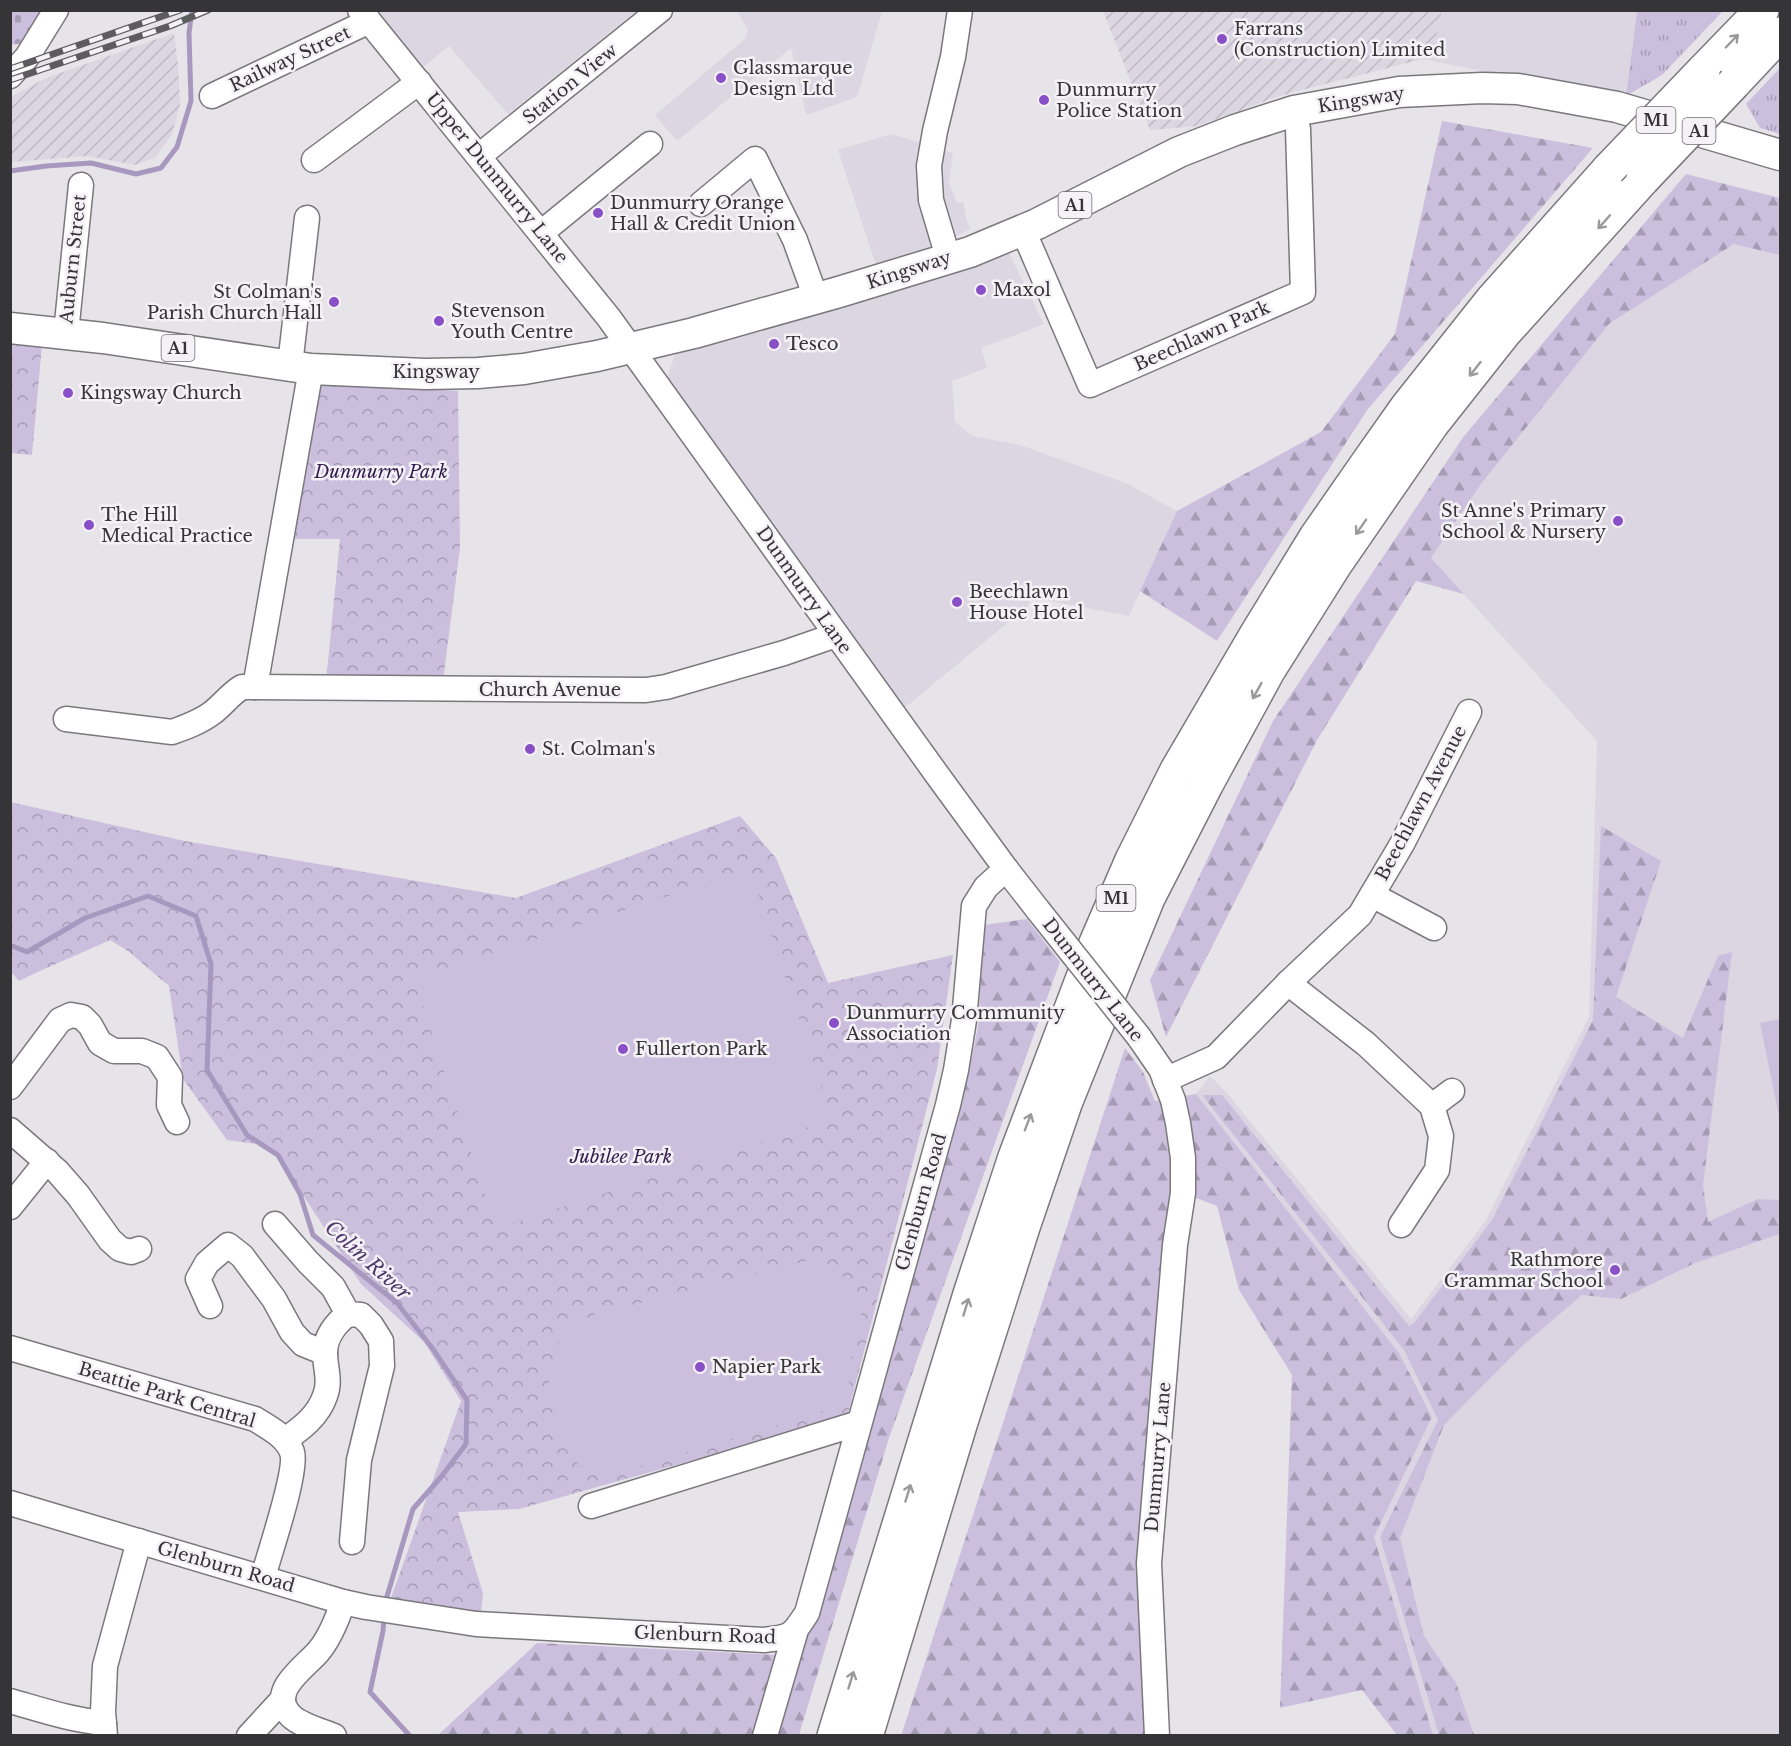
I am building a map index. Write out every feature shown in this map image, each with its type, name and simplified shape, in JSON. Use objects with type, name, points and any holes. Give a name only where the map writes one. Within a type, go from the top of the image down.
[{"type":"highway","name":"M1","points":[[834,1736],[970,1294],[1015,1157],[1096,943],[1132,860],[1177,770],[1316,537],[1407,407],[1492,300],[1608,169],[1762,10]]},
{"type":"highway","name":"M1","points":[[866,1736],[960,1425],[1066,1101],[1148,898],[1207,783],[1268,671],[1336,563],[1432,424],[1504,333],[1643,179],[1780,33]]},
{"type":"main road","name":"Kingsway","points":[[10,328],[66,333],[301,367],[425,374],[524,369],[694,333],[970,252],[1023,230],[1179,152],[1294,111],[1399,92],[1452,88],[1518,89],[1617,107],[1780,155]]},
{"type":"street","points":[[10,76],[27,57],[56,10]]},
{"type":"street","name":"Station View","points":[[479,156],[660,10]]},
{"type":"street","points":[[948,257],[931,200],[929,166],[934,131],[952,57],[960,10]]},
{"type":"street","name":"Upper Dunmurry Lane","points":[[364,15],[631,348]]},
{"type":"street","name":"Railway Street","points":[[212,96],[361,26],[364,15]]},
{"type":"street","points":[[314,160],[419,82]]},
{"type":"street","name":"Beechlawn Park","points":[[1023,230],[1090,385],[1303,292],[1298,129],[1294,111]]},
{"type":"street","points":[[541,233],[650,144]]},
{"type":"street","points":[[701,204],[755,159],[795,240],[816,298]]},
{"type":"street","name":"Auburn Street","points":[[66,333],[81,185]]},
{"type":"street","points":[[255,687],[301,367],[307,218]]},
{"type":"street","name":"Dunmurry Lane","points":[[631,348],[1006,869],[1139,1037],[1166,1080],[1178,1124],[1183,1158],[1183,1193],[1175,1245],[1149,1563],[1157,1736]]},
{"type":"street","name":"Church Avenue","points":[[66,719],[172,732],[189,727],[212,713],[231,694],[242,687],[646,690],[666,687],[784,653],[836,635]]},
{"type":"street","name":"Beechlawn Avenue","points":[[1166,1080],[1216,1057],[1288,982],[1360,915],[1402,844],[1469,712]]},
{"type":"street","name":"Glenburn Road","points":[[10,1503],[355,1605],[476,1624],[764,1640],[785,1638],[796,1630],[807,1613],[948,1105],[964,1020],[974,906],[986,886],[1006,869]]},
{"type":"street","name":"Beechlawn Avenue","points":[[1372,895],[1434,928]]},
{"type":"street","points":[[1288,982],[1366,1044],[1432,1106],[1441,1136],[1437,1170],[1401,1225]]},
{"type":"street","points":[[10,1087],[60,1020],[71,1015],[82,1017],[90,1025],[100,1043],[114,1051],[142,1051],[157,1057],[170,1077],[169,1105],[177,1122]]},
{"type":"street","points":[[1432,1106],[1452,1091]]},
{"type":"street","points":[[10,1130],[57,1171],[78,1195],[110,1240],[120,1249],[131,1252],[139,1249]]},
{"type":"street","points":[[10,1207],[47,1161]]},
{"type":"street","points":[[275,1224],[308,1263],[333,1287],[348,1314]]},
{"type":"street","points":[[210,1306],[198,1279],[207,1263],[228,1245],[242,1256],[274,1299],[292,1332],[303,1344],[325,1353]]},
{"type":"street","points":[[262,1578],[291,1478],[292,1451],[285,1440],[314,1417],[325,1395],[328,1375],[325,1353],[329,1337],[338,1322],[348,1314],[361,1315],[371,1325],[381,1341],[382,1366],[359,1460],[352,1542]]},
{"type":"street","name":"Beattie Park Central","points":[[10,1348],[255,1419],[285,1440]]},
{"type":"street","points":[[591,1506],[859,1423]]},
{"type":"street","points":[[10,1701],[104,1729],[105,1666],[139,1541]]},
{"type":"street","points":[[334,1736],[293,1718],[285,1708],[283,1694],[294,1674],[318,1651],[336,1623],[355,1605]]},
{"type":"street","points":[[765,1736],[796,1630]]},
{"type":"street","points":[[249,1736],[283,1699]]},
{"type":"shaded area","points":[[377,11],[636,11],[508,114],[449,46],[421,69]]},
{"type":"shaded area","points":[[737,11],[882,11],[857,97],[806,115],[791,48],[677,141],[655,115],[745,39],[748,30]]},
{"type":"shaded area","points":[[1103,11],[1442,11],[1436,37],[1423,59],[1279,96],[1197,126],[1150,130]]},
{"type":"shaded area","points":[[1442,11],[1637,11],[1626,96],[1423,59],[1436,37]]},
{"type":"shaded area","points":[[174,33],[180,104],[172,135],[155,158],[135,165],[88,156],[11,162],[11,97],[46,78]]},
{"type":"shaded area","points":[[891,134],[953,153],[949,183],[957,203],[963,202],[970,229],[929,251],[878,271],[838,150]]},
{"type":"shaded area","name":"Rathmore Grammar School","points":[[1725,197],[1780,213],[1780,1735],[1433,1735],[1374,1537],[1432,1417],[1399,1353],[1196,1094],[1210,1076],[1227,1093],[1411,1319],[1486,1220],[1589,1017],[1597,741],[1431,558],[1481,484],[1610,323]]},
{"type":"shaded area","points":[[1007,249],[1044,324],[981,348],[987,368],[952,381],[955,422],[972,436],[1020,445],[1126,483],[1177,511],[1129,616],[1030,597],[1028,606],[902,710],[665,383],[675,354],[826,313],[828,308]]},
{"type":"green space","points":[[11,11],[45,11],[24,43],[11,45]]},
{"type":"green space","points":[[1637,11],[1723,11],[1662,75],[1626,96]]},
{"type":"green space","points":[[1780,68],[1780,134],[1760,128],[1746,104]]},
{"type":"green space","points":[[1442,121],[1593,148],[1368,409],[1217,641],[1140,591],[1177,511],[1321,432],[1395,334]]},
{"type":"green space","points":[[1686,174],[1780,198],[1780,255],[1734,244],[1610,323],[1481,484],[1431,558],[1464,594],[1416,581],[1317,740],[1166,1037],[1150,980],[1273,721],[1464,436]]},
{"type":"green space","points":[[10,342],[42,345],[32,455],[11,453]]},
{"type":"green space","name":"Dunmurry Park","points":[[317,381],[458,391],[460,548],[443,681],[326,682],[340,539],[291,539]]},
{"type":"green space","name":"Jubilee Park","points":[[10,802],[185,841],[516,898],[740,816],[776,858],[828,983],[953,955],[937,1069],[847,1417],[519,1509],[458,1512],[483,1593],[481,1612],[391,1598],[461,1401],[424,1342],[361,1284],[280,1160],[256,1144],[227,1140],[183,1079],[169,986],[128,951],[110,940],[19,981],[11,972]]},
{"type":"green space","points":[[1601,826],[1661,861],[1616,997],[1683,1038],[1718,956],[1732,952],[1703,1185],[1708,1222],[1758,1199],[1780,1200],[1780,1234],[1695,1263],[1621,1299],[1582,1295],[1520,1348],[1444,1425],[1400,1538],[1424,1636],[1456,1683],[1474,1735],[1439,1735],[1380,1537],[1438,1420],[1404,1350],[1202,1095],[1222,1095],[1409,1326],[1414,1323],[1492,1220],[1593,1020]]},
{"type":"green space","name":"Fullerton Park","points":[[750,869],[832,1119],[496,1229],[414,979]]},
{"type":"green space","points":[[1027,919],[1060,962],[889,1438],[799,1735],[437,1736],[537,1643],[798,1656],[813,1621],[967,1080],[978,1027],[984,925]]},
{"type":"green space","points":[[1780,1019],[1780,1121],[1760,1023]]},
{"type":"green space","points":[[1125,1048],[1143,1072],[1155,1101],[1196,1094],[1399,1353],[1432,1417],[1374,1537],[1433,1735],[1397,1735],[1362,1690],[1280,1708],[1292,1375],[1239,1290],[1217,1206],[1183,1193],[1149,1563],[1157,1735],[901,1736]]},
{"type":"green space","name":"Napier Park","points":[[806,1261],[826,1263],[845,1278],[862,1310],[851,1360],[848,1393],[837,1407],[611,1475],[590,1473],[572,1458],[553,1416],[548,1374],[561,1336],[592,1315]]},
{"type":"waterway","name":"Colin River","points":[[10,171],[91,163],[136,174],[161,168],[177,147],[191,101],[189,33],[192,10]]},
{"type":"waterway","name":"Colin River","points":[[10,945],[27,952],[85,918],[148,896],[196,916],[211,964],[207,1070],[247,1135],[278,1155],[300,1194],[313,1235],[397,1303],[433,1349],[467,1400],[466,1444],[413,1509],[385,1603]]},
{"type":"waterway","name":"Colin River","points":[[384,1616],[370,1692],[410,1736]]},
{"type":"railway","points":[[10,69],[180,10]]},
{"type":"railway","points":[[10,80],[170,26],[208,10]]},
{"type":"place","name":"Farrans (Construction) Limited","points":[[1222,39]]},
{"type":"place","name":"Glassmarque Design Ltd","points":[[721,78]]},
{"type":"place","name":"Dunmurry Police Station","points":[[1044,100]]},
{"type":"place","name":"Dunmurry Orange Hall & Credit Union","points":[[598,213]]},
{"type":"place","name":"Maxol","points":[[981,290]]},
{"type":"place","name":"St Colman's Parish Church Hall","points":[[334,302]]},
{"type":"place","name":"Stevenson Youth Centre","points":[[439,321]]},
{"type":"place","name":"Tesco","points":[[774,344]]},
{"type":"place","name":"Kingsway Church","points":[[68,393]]},
{"type":"place","name":"St Anne's Primary School & Nursery","points":[[1618,521]]},
{"type":"place","name":"The Hill Medical Practice","points":[[89,525]]},
{"type":"place","name":"Beechlawn House Hotel","points":[[957,602]]},
{"type":"place","name":"St. Colman's","points":[[530,749]]},
{"type":"place","name":"Dunmurry Community Association","points":[[834,1023]]},
{"type":"place","name":"Fullerton Park","points":[[623,1049]]},
{"type":"place","name":"Rathmore Grammar School","points":[[1615,1270]]},
{"type":"place","name":"Napier Park","points":[[700,1367]]}]
